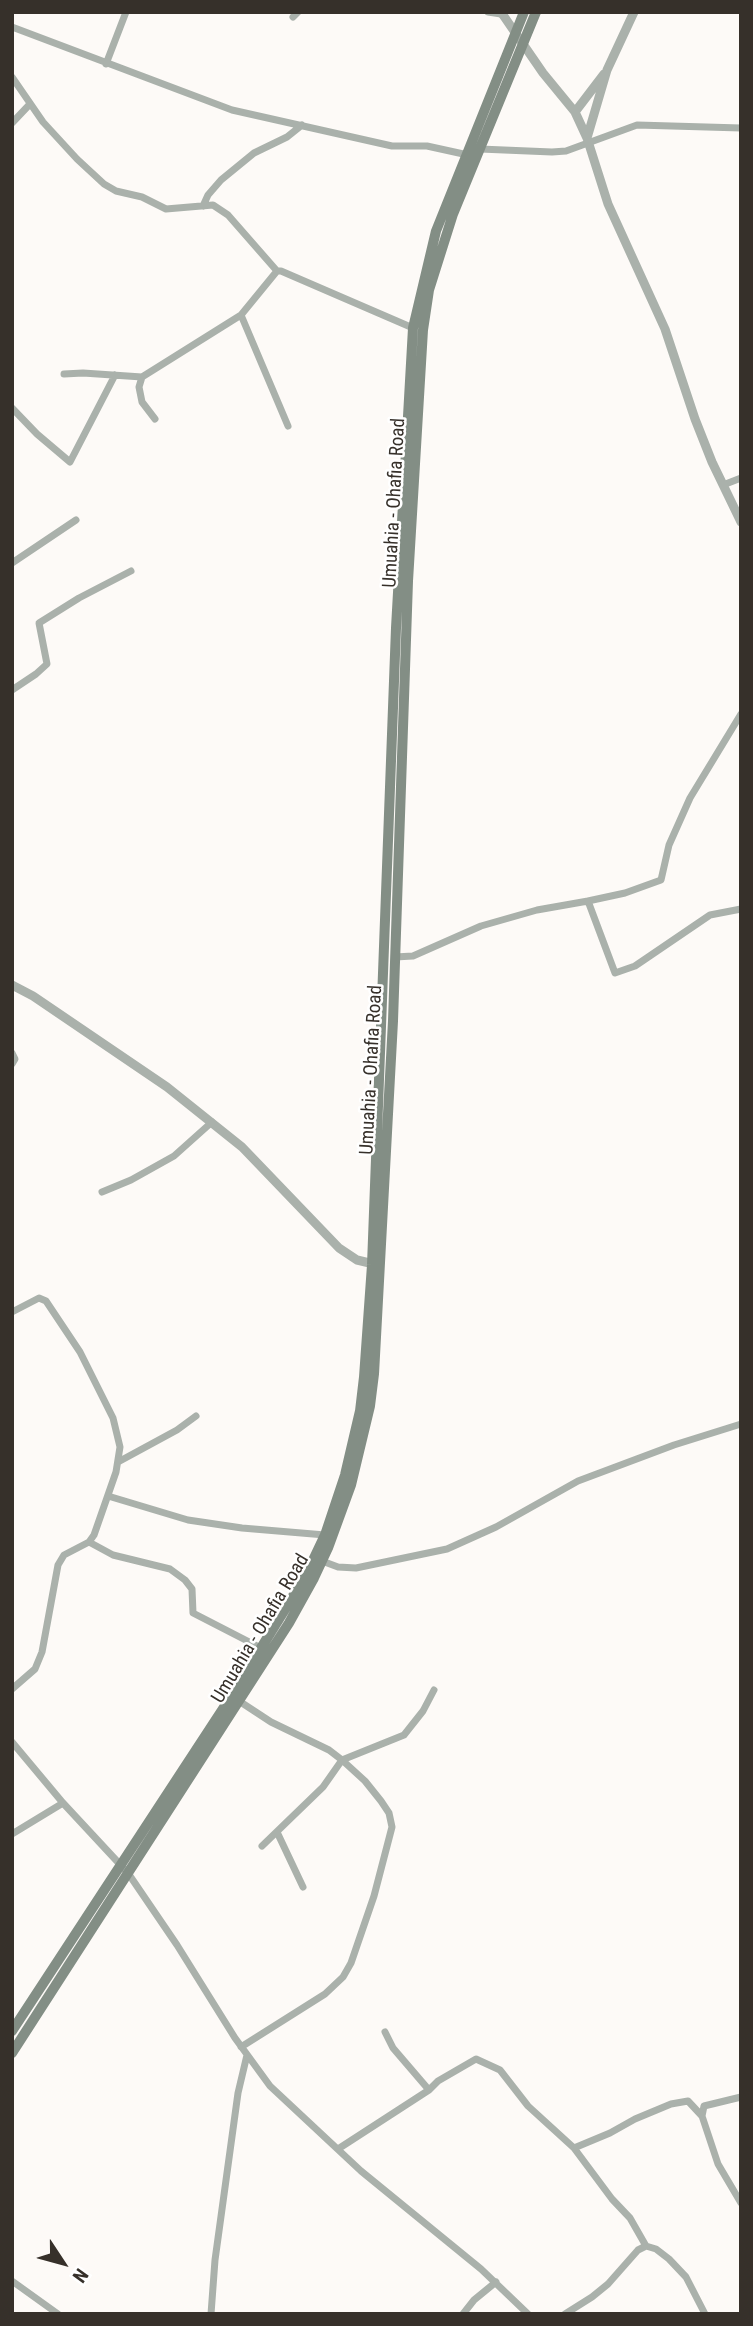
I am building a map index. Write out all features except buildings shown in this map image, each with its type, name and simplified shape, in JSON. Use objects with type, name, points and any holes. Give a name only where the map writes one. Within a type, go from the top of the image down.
[{"type":"main road","name":"Umuahia - Ohafia Road","points":[[12,2053],[307,1573],[325,1535],[345,1475],[360,1411],[376,1265],[395,957],[414,376],[413,328],[436,231],[524,12]]},
{"type":"main road","name":"Umuahia - Ohafia Road","points":[[12,2031],[125,1869],[289,1623],[322,1561],[351,1485],[370,1406],[396,628],[414,376],[436,265],[453,214],[536,12]]},
{"type":"street","points":[[106,64],[126,12]]},
{"type":"street","points":[[488,12],[501,13],[522,45],[575,112],[588,140],[608,204],[664,329],[695,419],[741,522]]},
{"type":"street","points":[[588,140],[607,70],[634,12]]},
{"type":"street","points":[[12,27],[232,110],[392,146],[427,146],[467,155]]},
{"type":"street","points":[[575,112],[607,70]]},
{"type":"street","points":[[12,77],[43,122],[104,184],[116,191],[142,197],[166,209],[213,205],[228,215],[276,271],[413,328]]},
{"type":"street","points":[[12,123],[30,104]]},
{"type":"street","points":[[203,206],[208,195],[221,180],[254,153],[287,137],[302,125]]},
{"type":"street","points":[[480,149],[566,151],[588,140],[637,125],[741,128]]},
{"type":"street","points":[[64,374],[142,377],[241,315],[276,271]]},
{"type":"street","points":[[241,315],[288,426]]},
{"type":"street","points":[[12,408],[37,434],[71,462],[114,375]]},
{"type":"street","points":[[142,377],[139,387],[142,402],[155,419]]},
{"type":"street","points":[[723,485],[741,478]]},
{"type":"street","points":[[12,563],[76,520]]},
{"type":"street","points":[[12,690],[47,664],[39,624],[79,598],[131,571]]},
{"type":"street","points":[[395,957],[413,956],[481,926],[537,911],[625,893],[661,880],[668,845],[690,798],[741,714]]},
{"type":"street","points":[[588,901],[615,973],[635,966],[710,915],[741,909]]},
{"type":"street","points":[[12,985],[33,996],[167,1087],[242,1147],[339,1248],[358,1260],[376,1265]]},
{"type":"street","points":[[12,1053],[15,1059],[12,1064]]},
{"type":"street","points":[[102,1192],[163,1163],[212,1122]]},
{"type":"street","points":[[12,1312],[40,1298],[46,1301],[80,1352],[113,1418],[120,1447],[117,1472],[94,1535],[89,1542],[64,1555],[58,1565],[42,1652],[36,1669],[12,1689]]},
{"type":"street","points":[[118,1462],[177,1430],[196,1416]]},
{"type":"street","points":[[322,1561],[338,1567],[356,1568],[447,1549],[496,1527],[578,1481],[674,1444],[741,1424]]},
{"type":"street","points":[[108,1496],[188,1520],[325,1535]]},
{"type":"street","points":[[89,1542],[113,1555],[170,1569],[186,1580],[192,1589],[193,1613],[261,1648]]},
{"type":"street","points":[[261,1846],[323,1787],[342,1760],[404,1735],[423,1711],[434,1690]]},
{"type":"street","points":[[239,1701],[271,1722],[329,1749],[365,1781],[389,1813],[392,1827],[374,1896],[352,1963],[343,1977],[325,1994],[241,2047]]},
{"type":"street","points":[[12,1742],[63,1804],[125,1869],[241,2047],[270,2086],[338,2149],[496,2282],[528,2314]]},
{"type":"street","points":[[12,1834],[63,1804]]},
{"type":"street","points":[[277,1832],[303,1887]]},
{"type":"street","points":[[385,2032],[393,2048],[429,2090]]},
{"type":"street","points":[[211,2314],[215,2259],[238,2093],[247,2055]]},
{"type":"street","points":[[338,2149],[429,2090],[438,2081],[476,2059],[500,2070],[528,2106],[574,2148],[612,2199],[630,2218],[646,2246]]},
{"type":"street","points":[[702,2116],[704,2106],[741,2097]]},
{"type":"street","points":[[574,2148],[671,2104],[688,2101],[702,2116],[718,2164],[741,2203]]},
{"type":"street","points":[[565,2314],[608,2284],[638,2250],[646,2246],[656,2249],[669,2259],[686,2277],[705,2314]]},
{"type":"street","points":[[12,2281],[58,2314]]},
{"type":"street","points":[[463,2314],[474,2300],[496,2282]]}]
